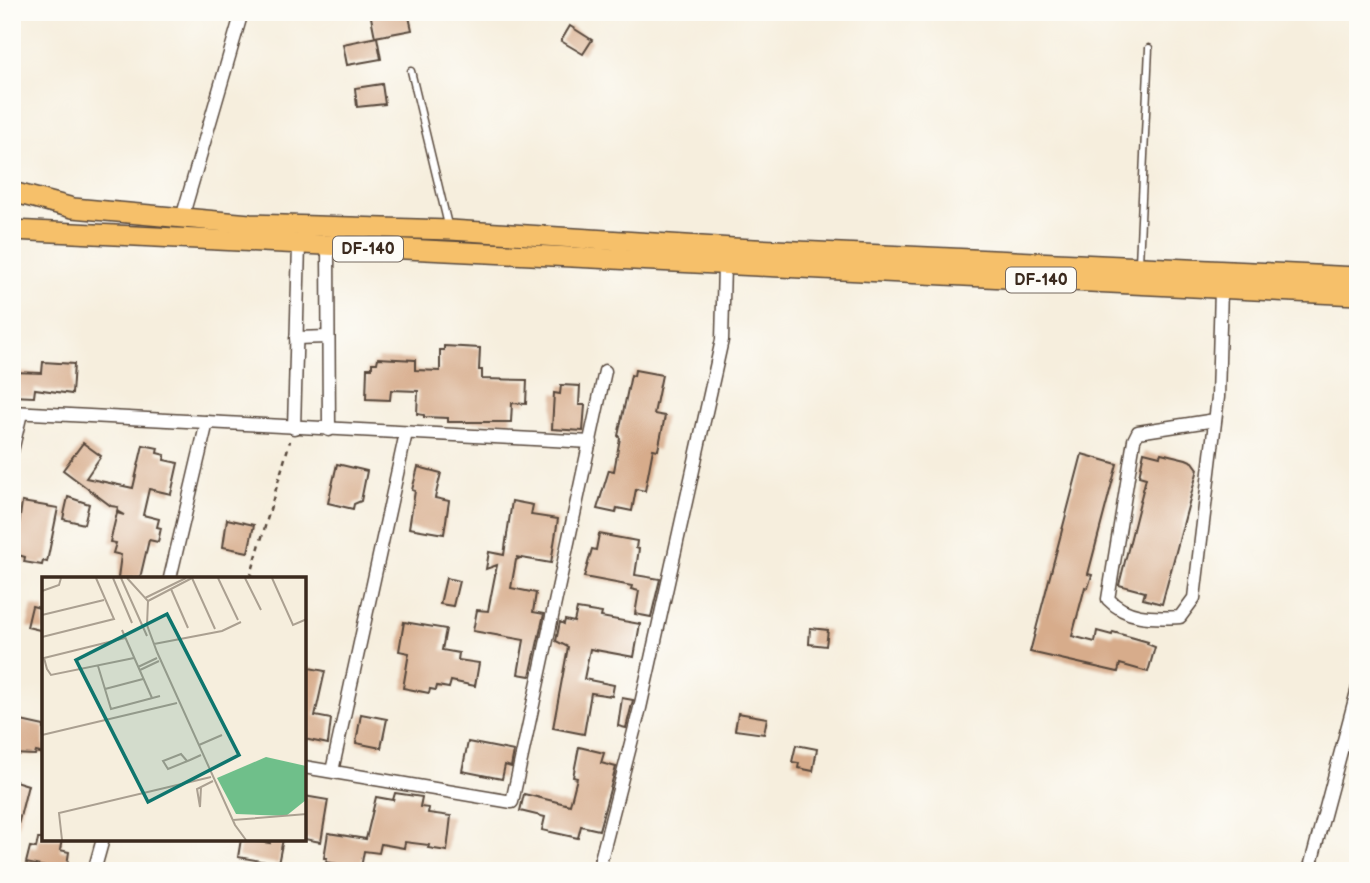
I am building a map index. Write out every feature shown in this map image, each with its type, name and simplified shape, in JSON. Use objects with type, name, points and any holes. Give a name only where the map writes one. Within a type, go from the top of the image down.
[{"type":"main road","name":"DF-140","points":[[12,192],[73,208],[250,224],[450,230],[733,248],[1358,277]]},
{"type":"main road","name":"DF-140","points":[[12,230],[1358,295]]},
{"type":"street","points":[[182,218],[242,12]]},
{"type":"street","points":[[294,428],[299,245]]},
{"type":"street","points":[[328,247],[329,430]]},
{"type":"street","points":[[598,871],[640,708],[722,340],[724,265]]},
{"type":"street","points":[[1215,420],[1138,432],[1133,440],[1108,599],[1117,609],[1144,618],[1180,617],[1194,598],[1218,397],[1221,289]]},
{"type":"street","points":[[296,338],[328,337]]},
{"type":"street","points":[[306,767],[512,802],[605,371]]},
{"type":"street","points":[[12,451],[17,412],[591,442]]},
{"type":"street","points":[[170,577],[207,422]]},
{"type":"street","points":[[332,771],[406,433]]},
{"type":"street","points":[[1309,871],[1358,688]]},
{"type":"street","points":[[94,871],[102,841]]},
{"type":"lane","points":[[1139,266],[1149,48]]},
{"type":"lane","points":[[411,71],[450,230]]},
{"type":"path","points":[[251,577],[294,428]]},
{"type":"building","points":[[370,12],[408,12],[412,30],[375,37]]},
{"type":"building","points":[[570,26],[592,40],[583,54],[561,41]]},
{"type":"building","points":[[377,37],[381,59],[347,65],[343,44]]},
{"type":"building","points":[[382,84],[385,104],[357,107],[355,88]]},
{"type":"building","points":[[444,346],[480,348],[479,370],[482,370],[482,379],[527,380],[526,404],[512,403],[511,422],[448,422],[448,418],[424,417],[417,414],[418,391],[391,390],[390,400],[366,399],[367,368],[372,368],[372,363],[377,363],[378,358],[415,360],[415,370],[440,371],[440,350],[444,350]]},
{"type":"building","points":[[43,362],[74,364],[72,394],[35,389],[34,397],[12,396],[12,372],[42,373]]},
{"type":"building","points":[[635,370],[662,375],[654,414],[665,416],[658,450],[653,449],[645,491],[636,489],[632,511],[617,508],[616,513],[597,509],[609,470],[614,471],[620,438],[618,436],[631,375],[634,376]]},
{"type":"building","points":[[561,385],[580,386],[579,405],[585,405],[583,431],[552,429],[554,393],[560,394]]},
{"type":"building","points":[[83,443],[101,456],[86,478],[133,488],[143,445],[158,448],[157,453],[165,455],[164,460],[178,463],[171,494],[149,489],[143,515],[159,519],[157,527],[161,528],[158,542],[149,540],[140,577],[118,577],[121,555],[113,553],[116,543],[110,542],[117,513],[124,515],[117,511],[118,507],[111,506],[63,470]]},
{"type":"building","points":[[1144,452],[1186,459],[1193,462],[1198,469],[1162,604],[1143,599],[1145,592],[1119,585],[1146,478],[1139,476]]},
{"type":"building","points":[[1082,454],[1117,464],[1088,574],[1092,575],[1088,588],[1085,587],[1072,636],[1095,642],[1097,631],[1112,635],[1113,632],[1148,642],[1147,644],[1155,647],[1148,672],[1120,664],[1118,672],[1030,652]]},
{"type":"building","points":[[337,464],[367,471],[361,501],[354,504],[353,509],[328,503]]},
{"type":"building","points":[[418,467],[441,473],[435,498],[449,501],[444,534],[409,528],[415,491],[412,490]]},
{"type":"building","points":[[68,497],[89,504],[84,524],[63,519]]},
{"type":"building","points":[[512,501],[533,505],[531,515],[558,519],[551,563],[516,557],[520,558],[516,560],[511,588],[536,593],[533,612],[544,614],[530,676],[518,674],[524,640],[473,631],[477,610],[488,611],[497,565],[486,569],[489,552],[504,555]]},
{"type":"building","points":[[22,502],[58,508],[47,562],[43,561],[42,565],[24,562],[25,557],[15,554]]},
{"type":"building","points":[[227,519],[254,525],[248,552],[223,547]]},
{"type":"building","points":[[599,534],[637,541],[636,548],[639,549],[635,575],[660,579],[651,617],[635,614],[639,591],[631,589],[632,586],[584,577],[592,549],[596,550]]},
{"type":"building","points":[[446,578],[459,581],[453,606],[440,604]]},
{"type":"building","points":[[32,606],[42,608],[42,631],[27,627]]},
{"type":"building","points":[[577,609],[602,613],[601,617],[640,624],[634,657],[590,649],[584,679],[614,685],[612,696],[591,693],[584,734],[553,728],[568,647],[556,641],[560,622],[574,622]]},
{"type":"building","points":[[404,622],[446,629],[442,650],[459,653],[458,660],[479,663],[475,686],[451,681],[449,688],[437,686],[436,690],[430,689],[429,693],[403,688],[409,653],[399,651]]},
{"type":"building","points":[[810,628],[828,630],[826,646],[809,644]]},
{"type":"building","points":[[306,667],[325,671],[315,716],[331,719],[328,744],[306,739]]},
{"type":"building","points":[[622,698],[633,700],[626,728],[618,726]]},
{"type":"building","points":[[738,713],[767,718],[764,734],[735,730]]},
{"type":"building","points":[[361,714],[387,719],[381,748],[356,743]]},
{"type":"building","points":[[12,719],[42,726],[42,754],[12,754]]},
{"type":"building","points":[[468,742],[514,751],[511,767],[505,765],[502,779],[462,771]]},
{"type":"building","points":[[796,745],[817,749],[813,771],[798,768],[799,763],[792,762]]},
{"type":"building","points":[[579,747],[604,753],[601,763],[616,767],[599,830],[581,826],[578,838],[542,830],[545,817],[520,811],[524,794],[570,805],[577,778],[573,777]]},
{"type":"building","points":[[15,781],[28,785],[17,829],[12,828],[12,792]]},
{"type":"building","points":[[395,793],[422,797],[420,807],[429,808],[428,813],[451,816],[447,851],[405,842],[404,848],[381,844],[379,853],[364,851],[361,868],[326,862],[327,858],[324,858],[328,833],[366,839],[376,797],[393,800]]},
{"type":"building","points":[[306,796],[328,800],[321,842],[306,839]]},
{"type":"building","points":[[38,839],[62,841],[60,850],[69,852],[66,871],[54,871],[55,869],[26,863],[30,847],[36,848]]},
{"type":"building","points":[[241,841],[283,841],[278,864],[238,857]]}]
